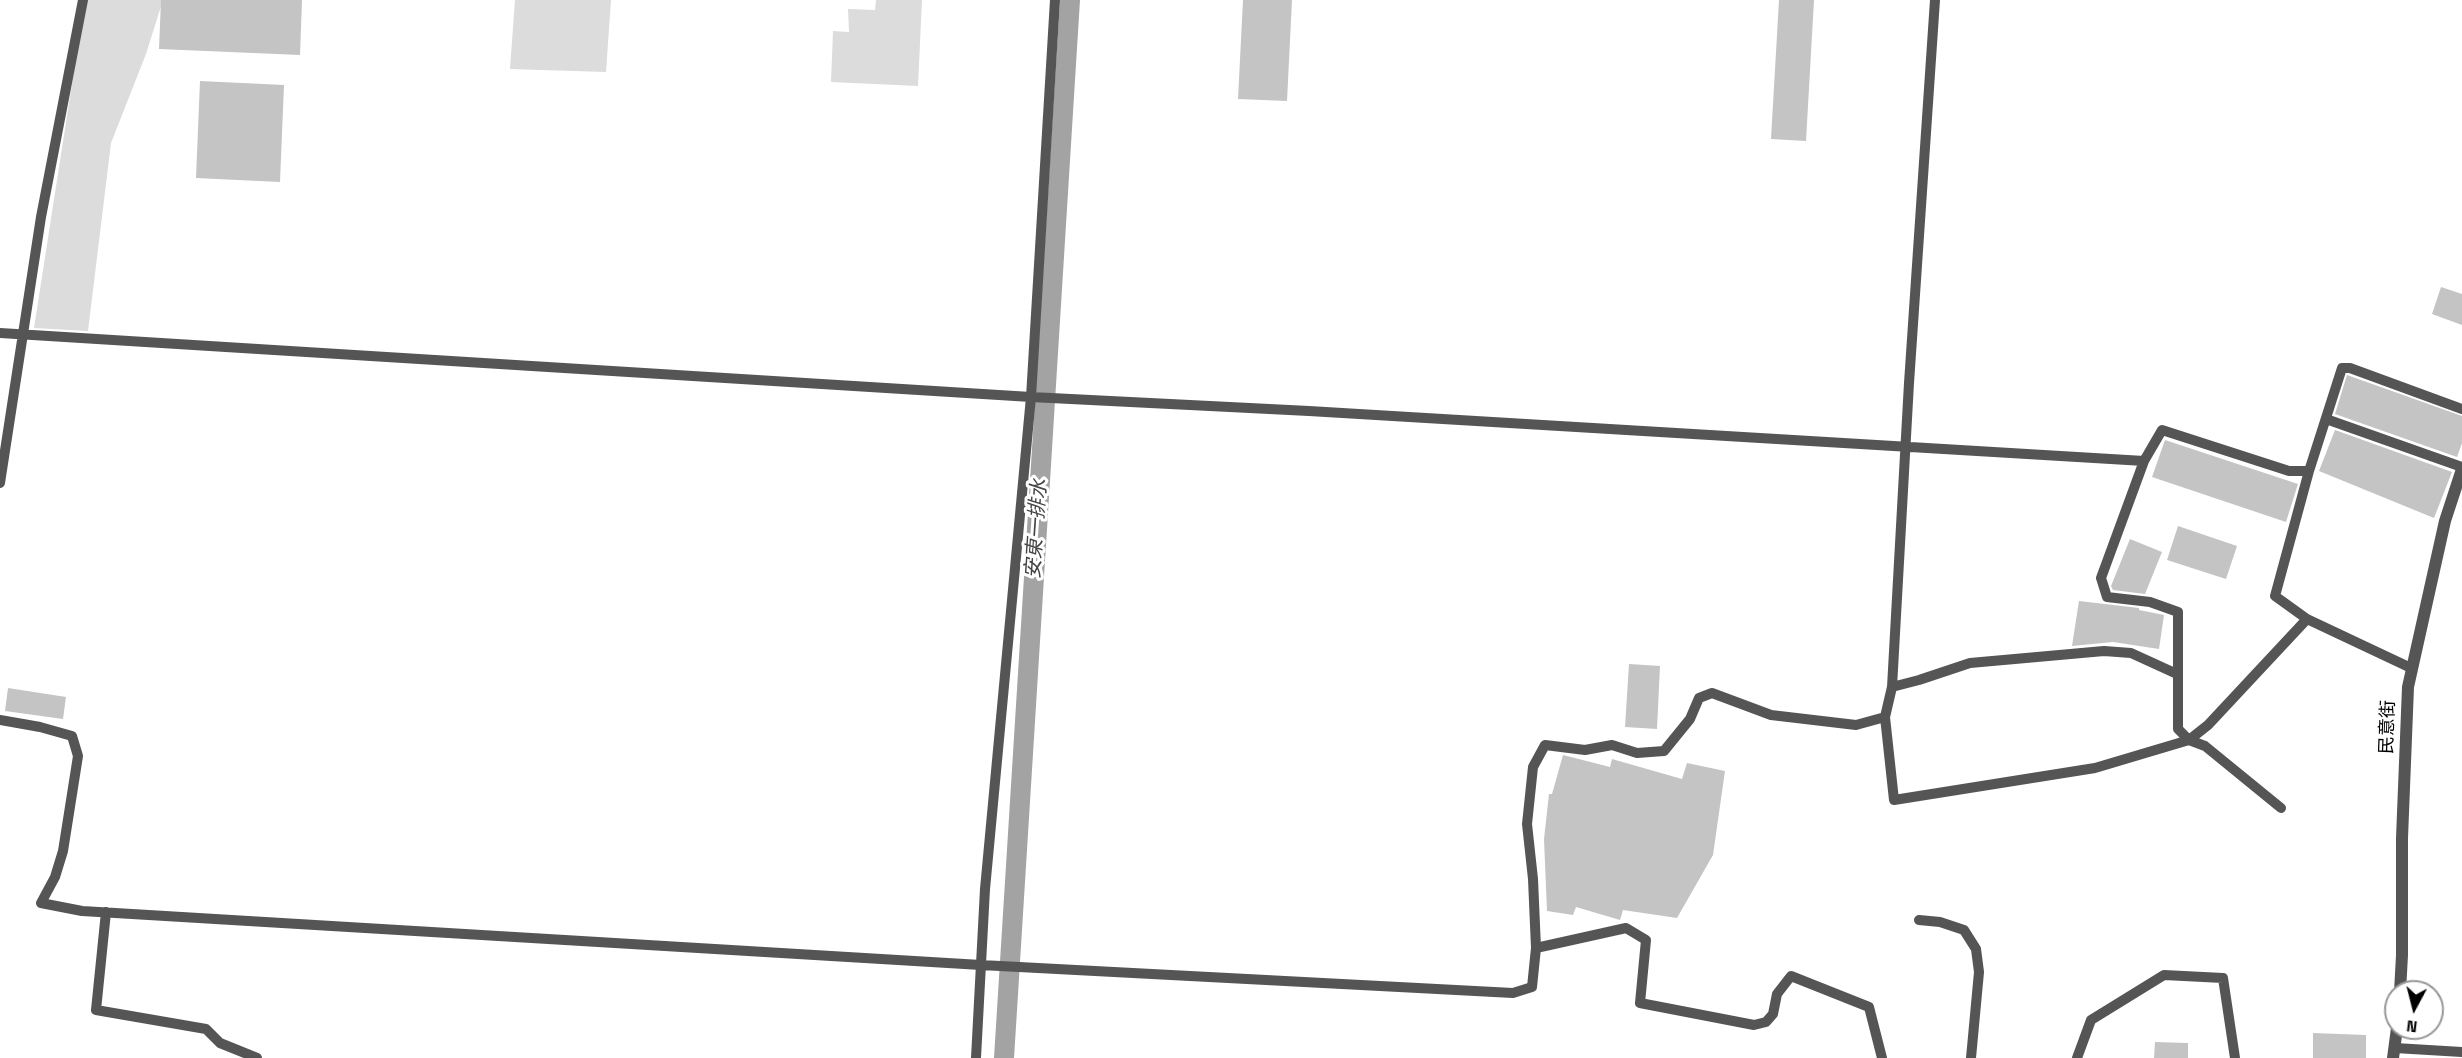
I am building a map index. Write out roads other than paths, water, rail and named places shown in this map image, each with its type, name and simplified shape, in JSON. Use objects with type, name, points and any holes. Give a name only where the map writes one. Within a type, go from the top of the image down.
[{"type":"street","name":"民意街","points":[[2401,980],[2402,838],[2411,668],[2445,521],[2462,468]]},
{"type":"lane","points":[[0,483],[41,217],[83,0]]},
{"type":"lane","points":[[976,1058],[985,889],[1031,397],[1055,0]]},
{"type":"lane","points":[[1935,0],[1908,383],[1907,448],[1892,687],[1885,717],[1894,800],[2095,768],[2189,740],[2208,725],[2307,620]]},
{"type":"lane","points":[[0,333],[1031,397],[1333,412],[2144,462]]},
{"type":"lane","points":[[2411,668],[2307,620],[2275,596],[2309,471],[2342,368],[2350,368],[2462,409]]},
{"type":"lane","points":[[2326,419],[2462,468]]},
{"type":"lane","points":[[2281,808],[2205,746],[2189,740],[2178,729],[2178,612],[2150,602],[2107,597],[2101,578],[2144,462],[2162,430],[2289,471],[2309,471]]},
{"type":"lane","points":[[1892,687],[1970,663],[2104,651],[2131,653],[2177,674]]},
{"type":"lane","points":[[0,720],[40,727],[72,736],[78,756],[63,851],[55,877],[41,903],[82,911],[981,965],[1513,993],[1532,987],[1536,948],[1533,879],[1527,824],[1533,767],[1545,745],[1586,750],[1612,745],[1637,753],[1664,751],[1690,719],[1700,698],[1712,693],[1771,715],[1856,725],[1885,717]]},
{"type":"lane","points":[[106,912],[96,1010],[206,1029],[220,1043],[257,1058]]},
{"type":"lane","points":[[1919,920],[1940,922],[1964,930],[1976,949],[1979,972],[1971,1058]]},
{"type":"lane","points":[[1536,948],[1626,928],[1646,940],[1640,1003],[1754,1025],[1766,1022],[1773,1014],[1777,994],[1791,976],[1869,1006],[1882,1058]]},
{"type":"lane","points":[[2077,1058],[2091,1020],[2164,975],[2223,978],[2235,1058]]},
{"type":"lane","points":[[2394,1053],[2462,1052]]},
{"type":"waterway","name":"安東一排水","points":[[1004,1058],[1070,0]]}]
